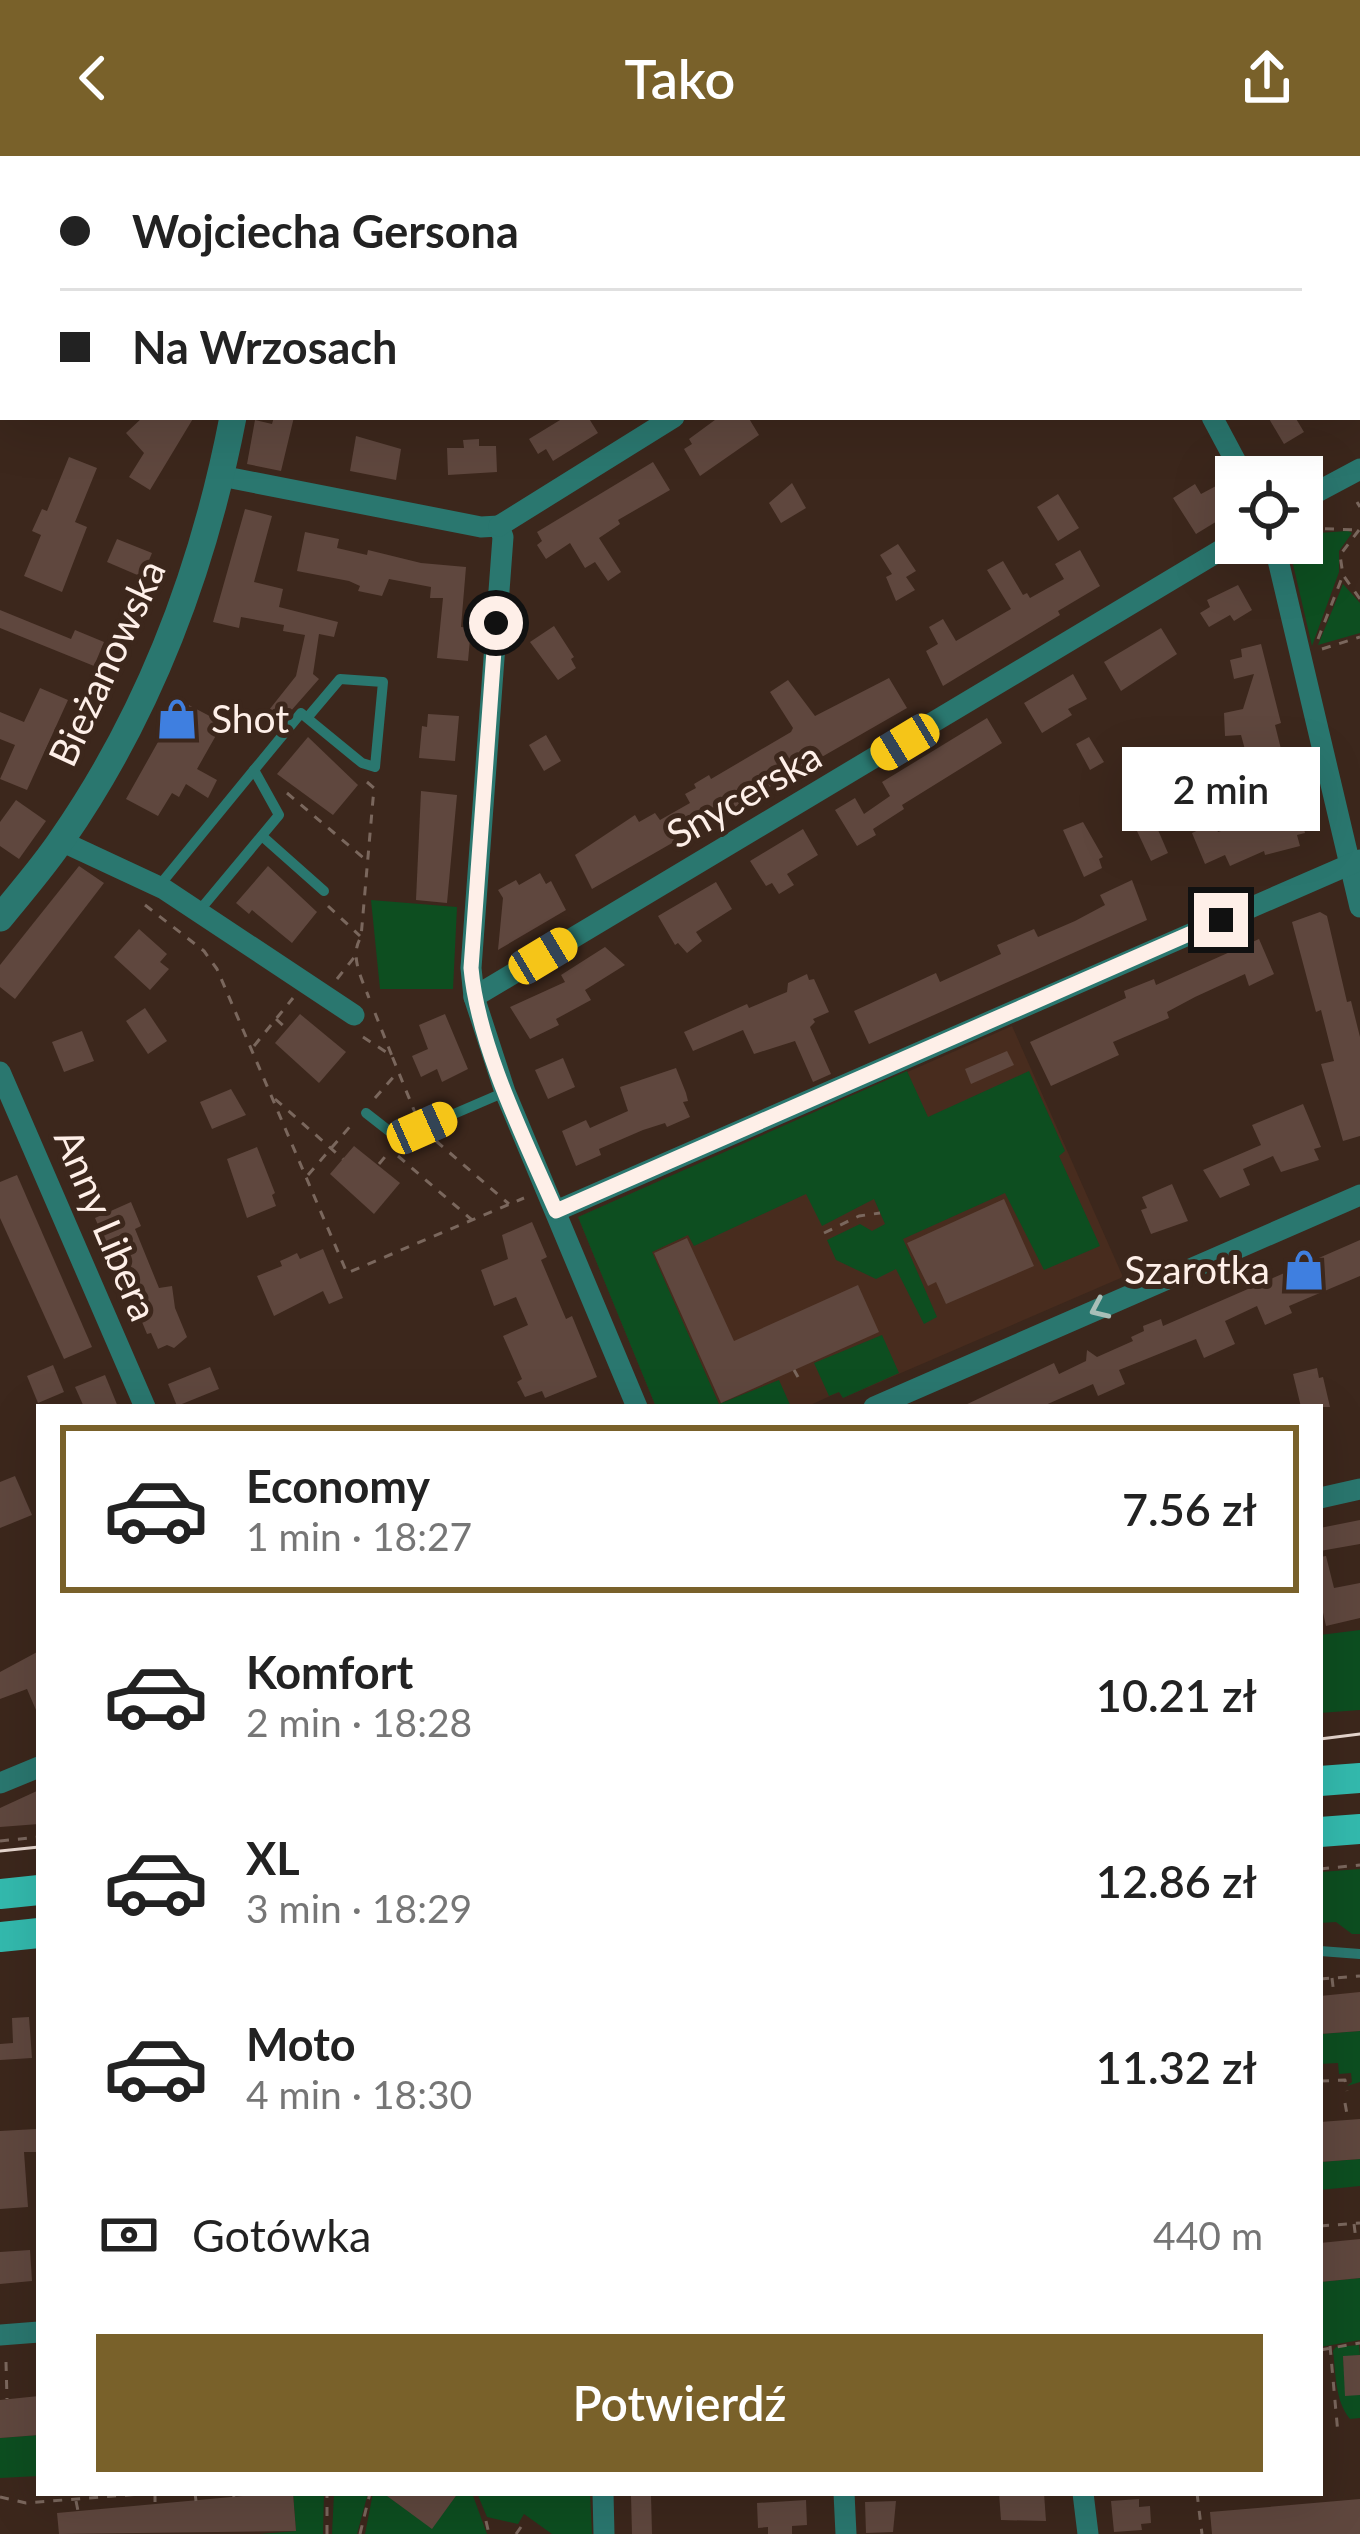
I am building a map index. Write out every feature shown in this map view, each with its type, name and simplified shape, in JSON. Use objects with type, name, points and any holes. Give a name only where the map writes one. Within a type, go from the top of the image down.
[{"type":"main road","points":[[1323,1781],[1360,1778]]},
{"type":"main road","points":[[1323,1832],[1360,1829]]},
{"type":"main road","points":[[0,1894],[36,1891]]},
{"type":"main road","points":[[0,1937],[36,1934]]},
{"type":"street","name":"Bieżanowska","points":[[0,918],[61,842],[122,742],[169,641],[200,552],[231,420]]},
{"type":"street","points":[[220,476],[499,526],[669,420]]},
{"type":"street","points":[[1214,420],[1233,456]]},
{"type":"street","points":[[1323,489],[1360,469]]},
{"type":"street","points":[[499,526],[502,537],[471,968],[473,998],[505,1092],[636,1404]]},
{"type":"street","name":"Snycerska","points":[[473,998],[1215,555]]},
{"type":"street","points":[[1279,564],[1355,862],[1360,907]]},
{"type":"street","points":[[61,842],[160,886],[354,1015]]},
{"type":"street","points":[[556,1211],[1355,862]]},
{"type":"street","name":"Anny Libera","points":[[0,1072],[145,1404]]},
{"type":"street","points":[[881,1404],[1360,1196]]},
{"type":"street","points":[[1323,1497],[1360,1489]]},
{"type":"street","points":[[0,1784],[36,1768]]},
{"type":"street","points":[[0,2335],[36,2332]]},
{"type":"street","points":[[603,2496],[604,2534]]},
{"type":"street","points":[[844,2496],[846,2534]]},
{"type":"street","points":[[1083,2496],[1088,2534]]},
{"type":"lane","points":[[160,886],[301,713],[362,764],[375,767],[383,682],[340,679],[307,718]]},
{"type":"lane","points":[[199,911],[279,815],[254,770]]},
{"type":"lane","points":[[262,836],[320,893]]},
{"type":"lane","points":[[364,1112],[398,1138],[505,1092]]},
{"type":"lane","points":[[1323,1951],[1360,1954]]},
{"type":"path","points":[[1323,529],[1360,530]]},
{"type":"path","points":[[1360,530],[1340,555],[1343,575],[1360,599]]},
{"type":"path","points":[[1316,645],[1343,575]]},
{"type":"path","points":[[1310,652],[1360,637]]},
{"type":"path","points":[[358,773],[374,788],[362,937],[356,946],[358,968],[392,1056]]},
{"type":"path","points":[[284,791],[366,860]]},
{"type":"path","points":[[320,893],[362,937]]},
{"type":"path","points":[[140,902],[204,951],[232,1000],[347,1273],[532,1194]]},
{"type":"path","points":[[252,1047],[295,996],[301,996]]},
{"type":"path","points":[[276,1019],[287,1029]]},
{"type":"path","points":[[307,1177],[398,1071]]},
{"type":"path","points":[[274,1098],[343,1159]]},
{"type":"path","points":[[379,1164],[391,1150],[472,1220]]},
{"type":"path","points":[[824,1234],[859,1216],[880,1213]]},
{"type":"path","points":[[794,1370],[798,1377]]},
{"type":"path","points":[[0,1841],[36,1837]]},
{"type":"path","points":[[1323,1869],[1360,1865]]},
{"type":"path","points":[[1323,1979],[1360,1976]]},
{"type":"path","points":[[1332,1978],[1334,1995]]},
{"type":"path","points":[[1323,2081],[1345,2080],[1347,2091]]},
{"type":"path","points":[[1345,2103],[1348,2120]]},
{"type":"path","points":[[1323,2226],[1357,2223],[1356,2240]]},
{"type":"path","points":[[1323,2349],[1360,2343]]},
{"type":"path","points":[[1330,2346],[1338,2434]]},
{"type":"path","points":[[6,2362],[7,2399]]},
{"type":"path","points":[[0,2497],[26,2503],[115,2496],[116,2507]]},
{"type":"path","points":[[154,2496],[155,2504]]},
{"type":"path","points":[[195,2496],[196,2500]]},
{"type":"path","points":[[327,2496],[327,2534]]},
{"type":"path","points":[[360,2534],[369,2496]]},
{"type":"path","points":[[1197,2496],[1202,2534]]},
{"type":"path","points":[[76,2499],[78,2511]]},
{"type":"path","points":[[485,2521],[489,2534]]},
{"type":"path","points":[[516,2534],[521,2527]]},
{"type":"shaded area","points":[[1012,1026],[1123,1277],[843,1398],[839,1392],[813,1404],[655,1404],[578,1217]]},
{"type":"green space","points":[[1323,533],[1352,533],[1339,551],[1339,572],[1312,646],[1293,564],[1323,564]]},
{"type":"green space","points":[[1343,584],[1360,603],[1360,633],[1318,645]]},
{"type":"green space","points":[[371,900],[457,907],[453,989],[380,989]]},
{"type":"green space","points":[[907,1071],[928,1117],[1029,1071],[1065,1151],[1059,1156],[1100,1246],[1044,1270],[1005,1193],[903,1239],[937,1317],[924,1324],[896,1269],[876,1279],[836,1260],[827,1240],[860,1224],[872,1231],[885,1224],[874,1199],[822,1226],[806,1194],[694,1246],[688,1235],[652,1252],[719,1404],[655,1404],[578,1217]]},
{"type":"green space","points":[[882,1335],[899,1373],[843,1398],[839,1392],[829,1396],[814,1363]]},
{"type":"green space","points":[[779,1380],[790,1404],[719,1404]]},
{"type":"green space","points":[[1360,1630],[1360,1710],[1323,1713],[1323,1635]]},
{"type":"green space","points":[[1360,1869],[1360,1934],[1336,1922],[1323,1923],[1323,1872]]},
{"type":"green space","points":[[1360,2031],[1360,2082],[1347,2086],[1352,2082],[1351,2073],[1339,2074],[1338,2063],[1323,2064],[1323,2034]]},
{"type":"green space","points":[[1360,2159],[1360,2186],[1323,2190],[1323,2162]]},
{"type":"green space","points":[[1360,2278],[1360,2340],[1323,2346],[1323,2282]]},
{"type":"green space","points":[[1359,2345],[1360,2355],[1343,2357],[1346,2395],[1360,2395],[1360,2418],[1350,2419],[1339,2396],[1333,2351]]},
{"type":"green space","points":[[36,2435],[36,2476],[0,2478],[0,2438]]},
{"type":"green space","points":[[293,2496],[324,2496],[323,2534],[260,2534],[296,2531]]},
{"type":"green space","points":[[334,2496],[367,2496],[357,2534],[332,2534]]},
{"type":"green space","points":[[372,2496],[387,2496],[432,2528],[456,2496],[473,2496],[487,2534],[365,2534]]},
{"type":"green space","points":[[478,2496],[590,2496],[592,2534],[552,2534],[524,2514],[518,2524],[487,2517]]},
{"type":"building","points":[[140,420],[192,420],[150,490],[129,477],[144,453],[126,433]]},
{"type":"building","points":[[255,420],[272,424],[273,420],[293,420],[281,471],[247,464]]},
{"type":"building","points":[[560,420],[590,420],[598,433],[553,461],[546,449],[538,454],[529,439]]},
{"type":"building","points":[[715,420],[750,420],[759,435],[700,476],[684,449],[692,444],[689,439]]},
{"type":"building","points":[[1270,420],[1297,420],[1304,432],[1284,444]]},
{"type":"building","points":[[356,436],[401,449],[396,480],[350,471]]},
{"type":"building","points":[[479,439],[479,446],[496,446],[497,472],[448,475],[447,448],[464,448],[463,440]]},
{"type":"building","points":[[69,457],[97,468],[75,522],[87,527],[62,592],[24,576],[41,535],[32,531],[42,509],[47,511]]},
{"type":"building","points":[[653,462],[670,490],[618,520],[620,524],[599,538],[621,572],[608,581],[595,562],[585,568],[570,543],[546,559],[537,545],[542,541],[537,532]]},
{"type":"building","points":[[792,483],[806,508],[781,523],[769,503]]},
{"type":"building","points":[[1195,484],[1201,494],[1215,487],[1215,522],[1196,534],[1173,498]]},
{"type":"building","points":[[1058,494],[1079,528],[1058,541],[1037,507]]},
{"type":"building","points":[[245,509],[272,516],[254,582],[283,589],[279,607],[338,622],[334,637],[319,634],[313,674],[319,679],[282,721],[269,710],[296,676],[305,635],[283,631],[284,625],[241,617],[239,628],[213,622]]},
{"type":"building","points":[[305,532],[339,539],[337,548],[367,555],[368,550],[421,563],[466,567],[461,627],[471,628],[468,661],[437,658],[443,598],[430,598],[431,587],[389,579],[382,596],[358,591],[360,586],[349,581],[297,571]]},
{"type":"building","points":[[117,539],[152,553],[142,577],[107,562]]},
{"type":"building","points":[[898,544],[916,571],[906,577],[915,590],[896,601],[886,577],[892,574],[880,555]]},
{"type":"building","points":[[1080,550],[1100,586],[943,686],[926,651],[938,644],[929,627],[943,619],[956,641],[1011,609],[987,570],[1003,561],[1023,595],[1030,598],[1064,579],[1055,564]]},
{"type":"building","points":[[1238,585],[1252,610],[1234,621],[1230,615],[1209,627],[1200,613],[1210,607],[1207,600]]},
{"type":"building","points":[[0,610],[71,639],[75,630],[104,642],[94,666],[0,628]]},
{"type":"building","points":[[554,626],[576,668],[558,680],[530,642]]},
{"type":"building","points":[[1161,628],[1177,654],[1121,691],[1104,662]]},
{"type":"building","points":[[1261,644],[1281,723],[1275,725],[1288,777],[1255,786],[1241,735],[1225,736],[1224,713],[1243,709],[1254,674],[1234,679],[1230,660],[1242,657],[1241,649]]},
{"type":"building","points":[[1073,674],[1087,699],[1068,709],[1072,715],[1042,733],[1024,703]]},
{"type":"building","points":[[889,678],[907,708],[592,889],[575,855],[635,815],[639,822],[655,813],[660,820],[690,803],[685,794],[696,788],[694,784],[709,775],[711,779],[791,732],[793,728],[770,692],[788,680],[815,716]]},
{"type":"building","points":[[40,688],[68,700],[27,790],[0,779],[15,745],[0,739],[0,712],[24,722]]},
{"type":"building","points":[[181,701],[223,723],[197,769],[217,780],[208,798],[186,784],[179,797],[172,793],[158,816],[126,799]]},
{"type":"building","points":[[428,714],[459,716],[455,761],[419,758]]},
{"type":"building","points":[[987,718],[1002,743],[902,805],[904,809],[873,829],[876,835],[857,846],[835,810],[855,798],[864,814],[890,796],[882,782]]},
{"type":"building","points":[[546,735],[561,761],[544,771],[529,745]]},
{"type":"building","points":[[308,737],[358,785],[333,815],[277,774]]},
{"type":"building","points":[[1089,737],[1104,762],[1090,770],[1076,744]]},
{"type":"building","points":[[421,791],[457,795],[447,903],[416,900]]},
{"type":"building","points":[[16,800],[46,821],[19,859],[0,846],[0,822]]},
{"type":"building","points":[[1298,806],[1305,833],[1297,835],[1300,846],[1265,855],[1264,851],[1230,866],[1225,855],[1205,864],[1192,833],[1214,823],[1218,832]]},
{"type":"building","points":[[1083,822],[1103,857],[1099,859],[1102,868],[1084,877],[1063,830]]},
{"type":"building","points":[[1155,823],[1168,853],[1151,861],[1137,831]]},
{"type":"building","points":[[803,829],[818,855],[787,874],[794,885],[779,894],[772,883],[766,886],[750,861]]},
{"type":"building","points":[[79,866],[104,883],[15,999],[0,987],[0,965]]},
{"type":"building","points":[[268,866],[317,912],[292,943],[252,910],[249,914],[236,903]]},
{"type":"building","points":[[540,873],[546,884],[551,881],[566,910],[498,950],[503,898],[498,890]]},
{"type":"building","points":[[1132,880],[1147,920],[869,1044],[854,1011],[936,973],[940,982],[1001,954],[997,945],[1034,929],[1038,937],[1075,921],[1105,905],[1100,895]]},
{"type":"building","points":[[716,882],[732,909],[696,932],[702,941],[687,953],[675,945],[658,916]]},
{"type":"building","points":[[1320,912],[1327,916],[1360,1037],[1360,1136],[1343,1141],[1321,1064],[1334,1061],[1292,922]]},
{"type":"building","points":[[139,929],[167,954],[160,962],[169,969],[150,990],[114,957]]},
{"type":"building","points":[[1259,939],[1274,974],[1249,986],[1245,974],[1195,997],[1167,1012],[1169,1018],[1113,1042],[1119,1055],[1051,1086],[1030,1042],[1126,998],[1124,991],[1154,979],[1156,985]]},
{"type":"building","points":[[605,947],[625,965],[585,990],[591,1000],[556,1019],[559,1025],[530,1039],[510,1007],[565,982],[561,975]]},
{"type":"building","points":[[807,974],[829,1012],[813,1019],[810,1027],[831,1074],[813,1082],[795,1041],[754,1054],[743,1030],[693,1051],[684,1032],[787,992],[788,983]]},
{"type":"building","points":[[145,1008],[167,1041],[148,1054],[126,1021]]},
{"type":"building","points":[[300,1014],[346,1052],[319,1083],[275,1043]]},
{"type":"building","points":[[445,1014],[468,1069],[442,1082],[437,1069],[421,1077],[412,1056],[428,1049],[419,1025]]},
{"type":"building","points":[[82,1031],[94,1061],[64,1072],[52,1042]]},
{"type":"building","points":[[1007,1051],[1014,1065],[971,1084],[965,1069]]},
{"type":"building","points":[[563,1058],[575,1087],[548,1099],[535,1070]]},
{"type":"building","points":[[676,1068],[690,1117],[643,1130],[599,1149],[601,1155],[576,1166],[562,1131],[586,1120],[590,1128],[628,1111],[620,1087]]},
{"type":"building","points":[[231,1089],[246,1115],[212,1129],[200,1102]]},
{"type":"building","points":[[1303,1104],[1321,1147],[1314,1149],[1319,1160],[1281,1172],[1273,1156],[1243,1169],[1250,1185],[1220,1198],[1203,1170],[1261,1145],[1252,1125]]},
{"type":"building","points":[[354,1146],[400,1183],[374,1214],[330,1174]]},
{"type":"building","points":[[257,1147],[276,1206],[247,1218],[227,1159]]},
{"type":"building","points":[[17,1175],[92,1347],[64,1359],[0,1218],[0,1182]]},
{"type":"building","points":[[1172,1184],[1188,1221],[1151,1234],[1141,1210],[1147,1208],[1142,1197]]},
{"type":"building","points":[[1004,1199],[1034,1266],[946,1304],[936,1282],[928,1286],[907,1243]]},
{"type":"building","points":[[131,1202],[141,1226],[135,1229],[159,1288],[172,1286],[187,1337],[174,1348],[158,1349],[151,1333],[147,1334],[135,1305],[144,1301],[133,1273],[121,1278],[95,1218]]},
{"type":"building","points":[[532,1222],[547,1257],[541,1260],[566,1319],[572,1316],[597,1377],[545,1398],[542,1391],[525,1397],[503,1336],[528,1325],[516,1297],[494,1306],[481,1270],[508,1259],[502,1235]]},
{"type":"building","points":[[687,1238],[734,1341],[858,1285],[879,1332],[721,1403],[654,1253]]},
{"type":"building","points":[[1360,1240],[1360,1276],[1289,1306],[1292,1313],[1265,1325],[1257,1306],[1225,1321],[1235,1344],[1204,1358],[1196,1339],[1119,1370],[1125,1384],[1098,1396],[1093,1384],[1048,1404],[967,1404],[1054,1363],[1059,1374],[1086,1361],[1087,1350],[1097,1357],[1133,1341],[1131,1337],[1144,1331],[1143,1326],[1161,1319],[1163,1326]]},
{"type":"building","points":[[323,1249],[343,1298],[329,1304],[323,1291],[274,1316],[257,1276],[282,1266],[280,1261],[297,1253],[300,1259]]},
{"type":"building","points":[[53,1365],[64,1392],[38,1403],[27,1376]]},
{"type":"building","points":[[210,1367],[219,1389],[176,1404],[168,1384]]},
{"type":"building","points":[[1317,1368],[1330,1407],[1300,1404],[1293,1374]]},
{"type":"building","points":[[105,1375],[117,1404],[83,1404],[75,1387]]},
{"type":"building","points":[[15,1476],[32,1515],[0,1528],[0,1482]]},
{"type":"building","points":[[1360,1520],[1360,1544],[1323,1550],[1323,1527]]},
{"type":"building","points":[[1323,1556],[1334,1588],[1360,1583],[1360,1618],[1326,1626]]},
{"type":"building","points":[[36,1653],[36,1710],[27,1689],[0,1699],[0,1672]]},
{"type":"building","points":[[36,1791],[36,1824],[0,1827],[0,1808]]},
{"type":"building","points":[[1360,1992],[1360,2031],[1323,2034],[1323,1996]]},
{"type":"building","points":[[29,2017],[32,2058],[0,2060],[0,2044],[13,2043],[12,2018]]},
{"type":"building","points":[[1360,2119],[1360,2159],[1323,2162],[1323,2122]]},
{"type":"building","points":[[36,2129],[36,2152],[24,2152],[28,2207],[0,2209],[0,2131]]},
{"type":"building","points":[[1360,2239],[1360,2278],[1323,2282],[1323,2243]]},
{"type":"building","points":[[30,2250],[32,2281],[0,2284],[0,2252]]},
{"type":"building","points":[[1360,2355],[1360,2395],[1345,2396],[1343,2356]]},
{"type":"building","points":[[36,2396],[36,2435],[0,2438],[0,2400]]},
{"type":"building","points":[[242,2496],[293,2496],[296,2531],[59,2534],[57,2513]]},
{"type":"building","points":[[387,2496],[456,2496],[432,2529]]},
{"type":"building","points":[[631,2496],[651,2496],[652,2534],[632,2534]]},
{"type":"building","points":[[999,2496],[1044,2496],[1046,2521],[1001,2520]]},
{"type":"building","points":[[1139,2499],[1139,2507],[1150,2506],[1151,2523],[1141,2524],[1142,2530],[1114,2532],[1111,2501]]},
{"type":"building","points":[[1360,2499],[1360,2534],[1212,2534],[1210,2512]]},
{"type":"building","points":[[806,2500],[807,2525],[792,2526],[792,2534],[768,2534],[768,2527],[758,2528],[757,2503]]},
{"type":"building","points":[[896,2501],[893,2532],[866,2533],[865,2502]]},
{"type":"tram line","points":[[1323,1739],[1360,1734]]},
{"type":"tram line","points":[[0,1851],[36,1847]]},
{"type":"place","name":"Shot","points":[[177,719]]},
{"type":"place","name":"Szarotka","points":[[1304,1270]]},
{"type":"route","points":[[496,623],[471,968],[473,998],[505,1092],[556,1211],[1221,920]]}]
